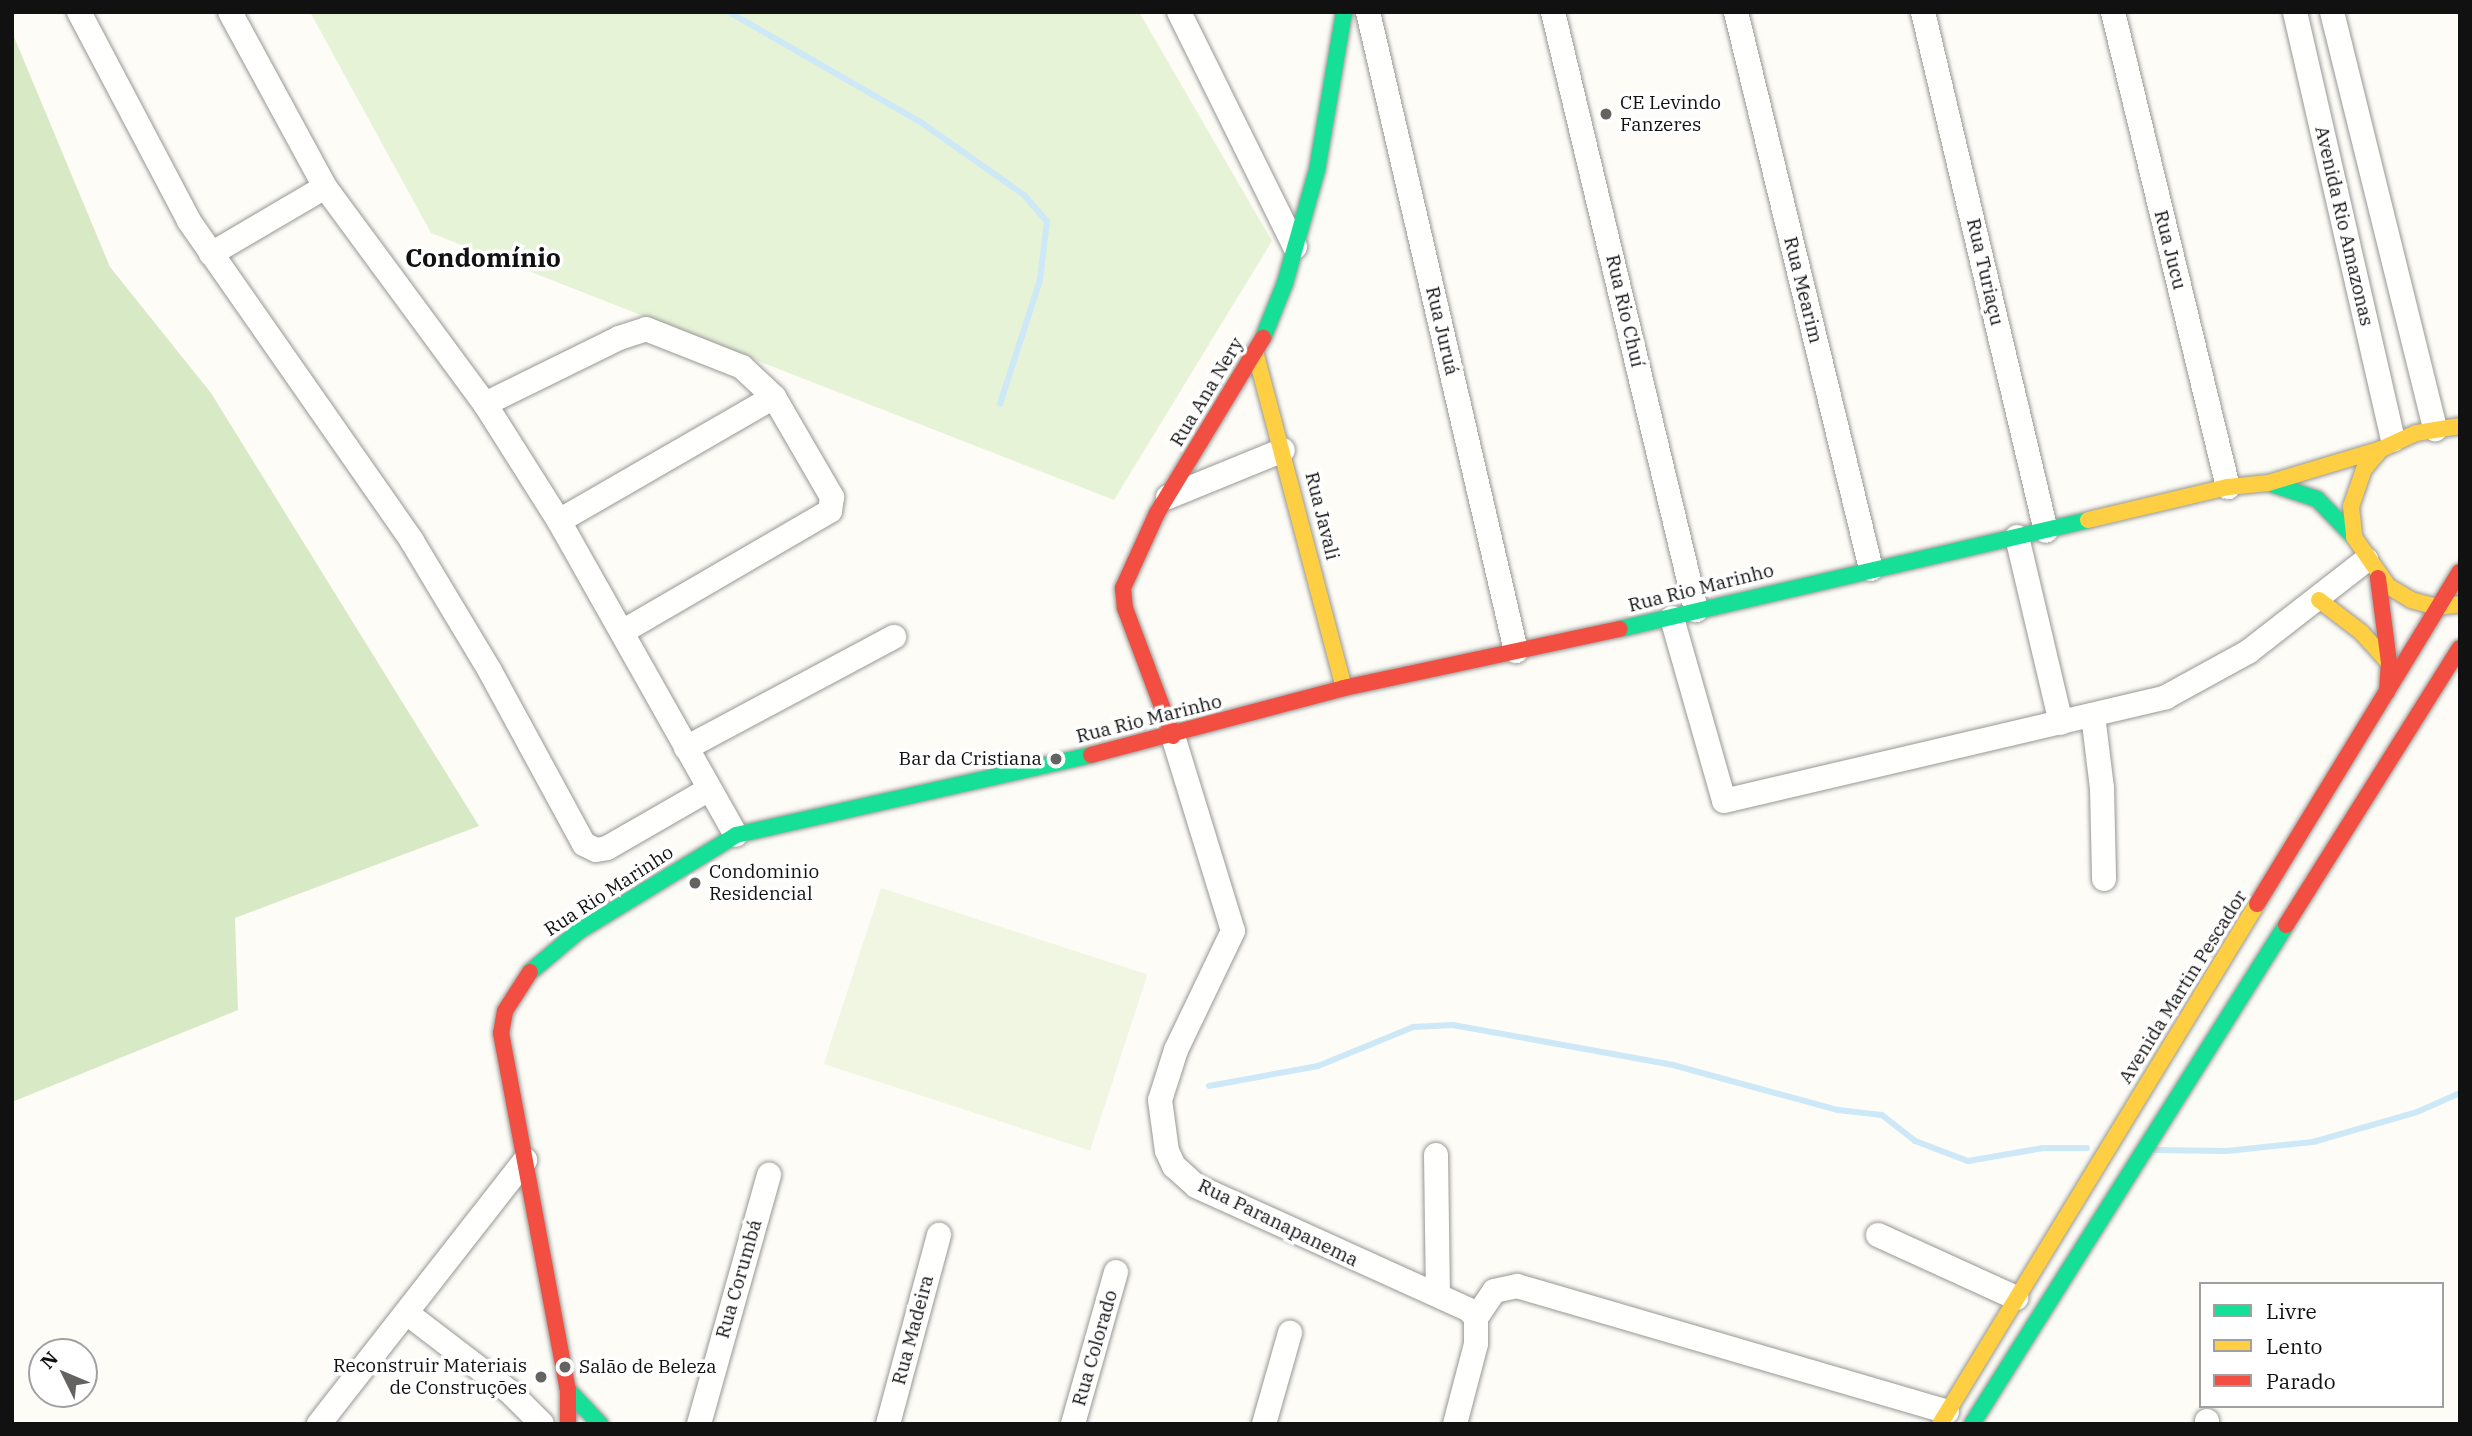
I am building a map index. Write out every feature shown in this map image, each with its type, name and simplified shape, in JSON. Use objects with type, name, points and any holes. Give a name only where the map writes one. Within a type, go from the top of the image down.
[{"type":"street","points":[[79,12],[189,221],[425,561],[584,844],[596,850],[607,848],[708,790]]},
{"type":"street","points":[[230,12],[325,187],[485,404],[559,521],[624,631],[708,790],[736,835]]},
{"type":"street","points":[[1179,12],[1295,247]]},
{"type":"street","name":"Rua Ana Nery","points":[[1173,736],[1123,598],[1125,579],[1168,497],[1256,355],[1295,247],[1317,170],[1344,12]]},
{"type":"street","name":"Rua Juruá","points":[[1368,12],[1516,651]]},
{"type":"street","name":"Rua Rio Chuí","points":[[1553,12],[1696,610]]},
{"type":"street","name":"Rua Mearim","points":[[1736,12],[1871,569]]},
{"type":"street","name":"Rua Turiaçu","points":[[1923,12],[2046,531]]},
{"type":"street","name":"Rua Jucu","points":[[2113,12],[2228,487]]},
{"type":"street","name":"Avenida Rio Amazonas","points":[[2295,12],[2387,445]]},
{"type":"street","name":"Avenida Rio Amazonas","points":[[2332,12],[2439,429]]},
{"type":"street","points":[[211,254],[325,187]]},
{"type":"street","points":[[485,404],[619,338],[646,330],[742,368],[774,397],[832,497],[830,511],[624,631]]},
{"type":"street","name":"Rua Javali","points":[[1256,355],[1344,688]]},
{"type":"street","points":[[559,521],[774,397]]},
{"type":"street","name":"Rua Rio Marinho","points":[[568,1424],[568,1390],[501,1033],[512,993],[579,931],[736,835],[1173,736],[1344,688],[1672,618],[1696,610],[2228,487],[2268,483],[2439,429],[2460,426]]},
{"type":"street","points":[[2439,429],[2460,435]]},
{"type":"street","points":[[2387,445],[2355,488],[2351,506],[2354,537],[2372,569],[2389,663],[2387,695]]},
{"type":"street","points":[[1168,497],[1283,450]]},
{"type":"street","name":"Rua Rio Marinho","points":[[2268,483],[2318,499],[2354,537]]},
{"type":"street","points":[[2017,537],[2061,723]]},
{"type":"street","points":[[1672,618],[1724,801],[2166,697],[2212,676],[2319,600],[2372,569]]},
{"type":"street","points":[[2372,569],[2403,596],[2437,607],[2460,604]]},
{"type":"street","name":"Avenida Martin Pescador","points":[[1943,1418],[2460,572]]},
{"type":"street","points":[[2319,600],[2361,632],[2389,663]]},
{"type":"street","points":[[686,748],[894,637]]},
{"type":"street","points":[[1972,1424],[2460,648]]},
{"type":"street","points":[[2093,715],[2102,788],[2104,879]]},
{"type":"street","name":"Rua Paranapanema","points":[[1173,736],[1233,931],[1176,1050],[1160,1100],[1161,1127],[1174,1166],[1196,1186],[1360,1264],[1462,1304],[1476,1318]]},
{"type":"street","points":[[1436,1155],[1438,1294]]},
{"type":"street","points":[[319,1424],[408,1314],[524,1160]]},
{"type":"street","name":"Rua Corumbá","points":[[699,1424],[769,1175]]},
{"type":"street","name":"Rua Madeira","points":[[888,1424],[939,1235]]},
{"type":"street","points":[[1878,1235],[2016,1298]]},
{"type":"street","name":"Rua Colorado","points":[[1073,1424],[1116,1272]]},
{"type":"street","points":[[1455,1424],[1476,1344],[1476,1318],[1494,1292],[1517,1286],[1943,1418]]},
{"type":"street","points":[[408,1314],[510,1392],[542,1424]]},
{"type":"street","points":[[1264,1424],[1290,1333]]},
{"type":"street","points":[[568,1390],[600,1424]]},
{"type":"green space","points":[[310,12],[1139,12],[1272,241],[1114,500],[431,233]]},
{"type":"green space","points":[[12,32],[110,267],[211,393],[479,826],[235,918],[238,1010],[12,1102]]},
{"type":"green space","points":[[881,888],[1147,975],[1090,1150],[824,1064]]},
{"type":"waterway","points":[[729,12],[922,123],[1024,195],[1047,221],[1040,280],[1000,404]]},
{"type":"waterway","points":[[1209,1086],[1318,1066],[1413,1027],[1453,1025],[1673,1065],[1838,1110],[1882,1115],[1915,1141],[1968,1161],[2043,1148],[2087,1148]]},
{"type":"waterway","points":[[2156,1150],[2227,1151],[2313,1142],[2417,1112],[2460,1093]]},
{"type":"traffic: fast","points":[[1263,338],[1285,283],[1317,170],[1344,12]]},
{"type":"traffic: fast","points":[[2268,483],[2317,499],[2354,537]]},
{"type":"traffic: fast","points":[[1620,629],[2088,520]]},
{"type":"traffic: fast","points":[[530,972],[579,931],[736,835],[1091,755]]},
{"type":"traffic: fast","points":[[1972,1424],[2286,925]]},
{"type":"traffic: fast","points":[[568,1390],[600,1424]]},
{"type":"traffic: slow","points":[[1256,355],[1344,688]]},
{"type":"traffic: slow","points":[[2460,426],[2416,433],[2381,449],[2364,469],[2351,506],[2354,537],[2388,586],[2411,600],[2437,607],[2460,604]]},
{"type":"traffic: slow","points":[[2088,520],[2228,487],[2268,483],[2381,449]]},
{"type":"traffic: slow","points":[[2319,600],[2361,632],[2389,663]]},
{"type":"traffic: slow","points":[[1940,1424],[2257,904]]},
{"type":"traffic: jam","points":[[1173,736],[1125,608],[1123,588],[1157,513],[1263,338]]},
{"type":"traffic: jam","points":[[2257,904],[2460,572]]},
{"type":"traffic: jam","points":[[2378,578],[2389,663],[2387,692]]},
{"type":"traffic: jam","points":[[1091,755],[1344,688],[1620,629]]},
{"type":"traffic: jam","points":[[2286,925],[2460,648]]},
{"type":"traffic: jam","points":[[530,972],[505,1011],[501,1033],[568,1390],[568,1424]]},
{"type":"place","name":"CE Levindo Fanzeres","points":[[1606,114]]},
{"type":"place","name":"Bar da Cristiana","points":[[1056,759]]},
{"type":"place","name":"Condominio Residencial","points":[[695,883]]},
{"type":"place","name":"Salão de Beleza","points":[[565,1367]]},
{"type":"place","name":"Reconstruir Materiais de Construções","points":[[541,1377]]},
{"type":"district","name":"Condomínio","points":[[483,258]]}]
